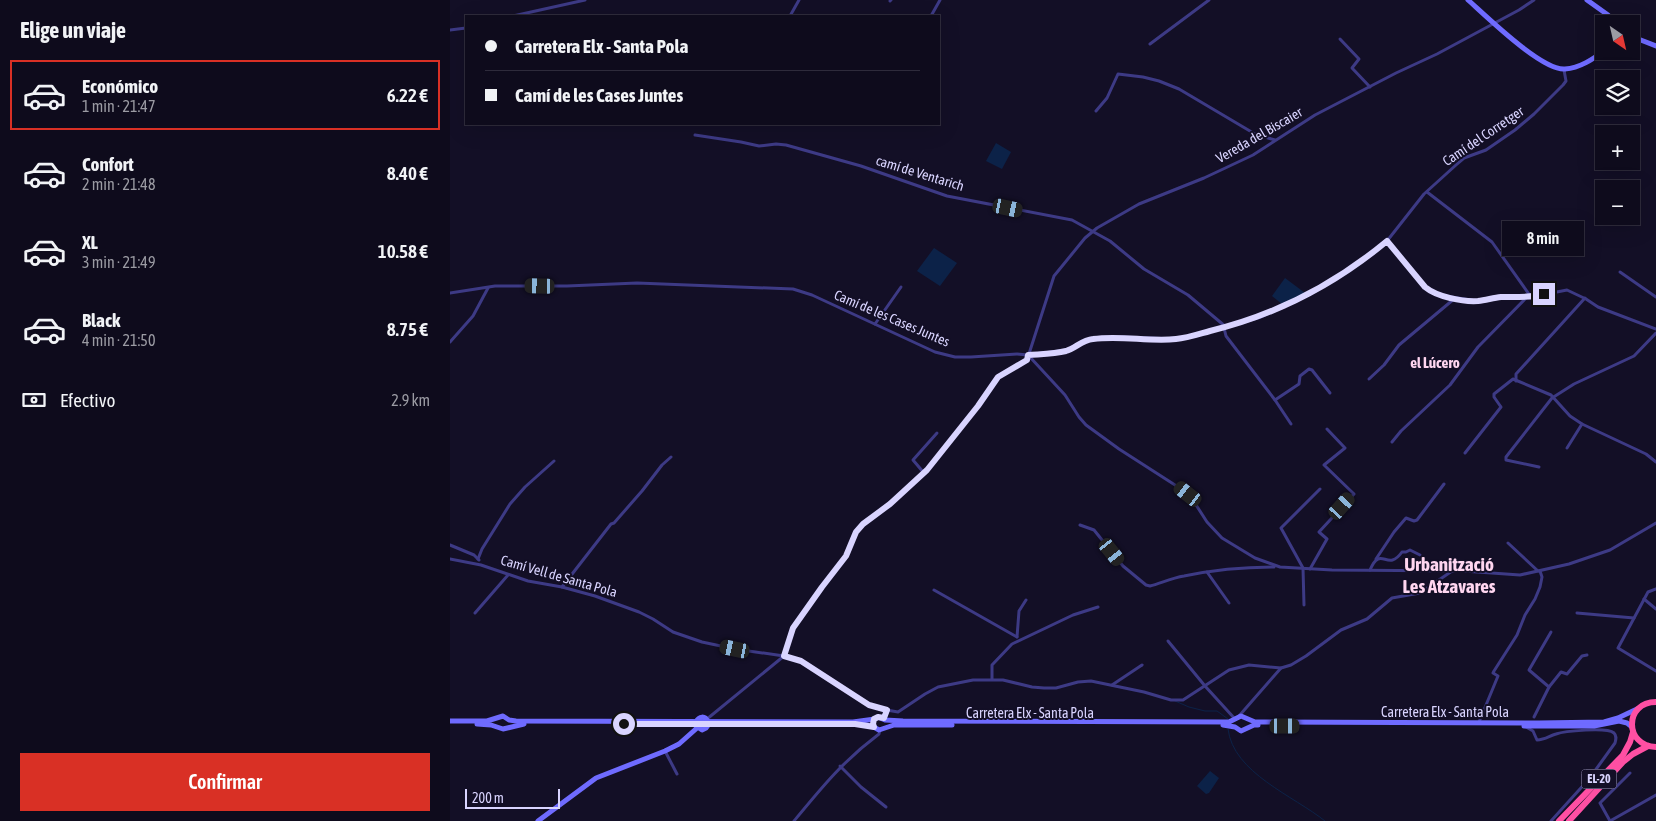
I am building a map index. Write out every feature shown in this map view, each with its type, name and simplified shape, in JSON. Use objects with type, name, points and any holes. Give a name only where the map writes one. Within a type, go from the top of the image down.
[{"type":"highway","points":[[1639,707],[1656,702]]},
{"type":"highway","name":"EL-20","points":[[1559,821],[1622,754],[1630,742],[1634,716],[1639,707]]},
{"type":"highway","points":[[1632,729],[1636,738],[1648,746],[1656,747]]},
{"type":"highway","name":"EL-20","points":[[1568,821],[1623,762],[1648,746]]},
{"type":"main road","points":[[1468,0],[1535,57],[1551,66],[1564,70],[1582,64],[1595,56]]},
{"type":"main road","points":[[1587,0],[1608,15]]},
{"type":"main road","points":[[1640,40],[1656,46]]},
{"type":"main road","name":"Carretera Elx - Santa Pola","points":[[1236,721],[1241,730],[1254,725],[1526,725],[1604,722],[1618,718],[1639,707]]},
{"type":"main road","points":[[450,722],[487,721],[503,716],[509,720],[696,724],[704,730],[708,722]]},
{"type":"main road","points":[[538,821],[546,819],[586,784],[604,774],[679,744],[696,724],[698,718],[702,717],[708,722],[855,724],[874,727],[883,728],[881,718],[873,724],[874,727]]},
{"type":"main road","name":"Carretera Elx - Santa Pola","points":[[883,728],[894,725],[1227,725],[1245,717],[1255,722],[1479,723],[1552,727],[1594,726],[1619,721],[1627,723],[1632,729]]},
{"type":"main road","points":[[497,727],[498,718]]},
{"type":"main road","name":"Carretera Elx - Santa Pola","points":[[708,722],[853,722],[881,718],[1079,722],[1236,721]]},
{"type":"main road","points":[[508,727],[509,720]]},
{"type":"main road","points":[[1247,727],[1248,720]]},
{"type":"main road","points":[[450,722],[503,729],[522,724],[696,724]]},
{"type":"street","points":[[518,15],[585,0]]},
{"type":"street","points":[[791,15],[800,0]]},
{"type":"street","points":[[932,15],[940,0]]},
{"type":"street","points":[[1150,44],[1209,0]]},
{"type":"street","name":"Vereda del Biscaier","points":[[1028,355],[1054,276],[1070,255],[1093,231],[1138,204],[1220,171],[1253,155],[1315,116],[1370,86],[1437,54],[1534,0]]},
{"type":"street","points":[[450,30],[465,28]]},
{"type":"street","points":[[1340,39],[1359,60],[1352,68],[1370,86]]},
{"type":"street","name":"Camí del Corretger","points":[[1387,241],[1415,204],[1464,158],[1486,150],[1527,121],[1566,81],[1564,70]]},
{"type":"street","points":[[1096,111],[1107,98],[1118,74],[1144,77],[1179,90],[1255,134],[1275,140]]},
{"type":"street","name":"camí de Ventarich","points":[[695,135],[759,146],[776,144],[801,149],[861,166],[947,196],[1072,220],[1110,241],[1144,269],[1188,295],[1225,327]]},
{"type":"street","points":[[1427,192],[1492,242],[1529,298]]},
{"type":"street","points":[[1387,241],[1431,292],[1477,301],[1501,297],[1529,298],[1567,290],[1585,298],[1598,307],[1656,329]]},
{"type":"street","name":"Camí de les Cases Juntes","points":[[450,293],[488,287],[637,283],[793,289],[812,295],[935,352],[955,357],[1028,355],[1068,350],[1090,339],[1120,337],[1177,339],[1261,317],[1309,294],[1360,262],[1387,241]]},
{"type":"street","points":[[1620,272],[1656,296]]},
{"type":"street","points":[[450,342],[474,316],[488,287]]},
{"type":"street","points":[[875,324],[901,287]]},
{"type":"street","points":[[1370,379],[1384,365],[1399,345],[1454,298]]},
{"type":"street","points":[[1392,442],[1450,384],[1478,347],[1529,298]]},
{"type":"street","points":[[1516,381],[1516,374],[1585,298]]},
{"type":"street","points":[[1225,327],[1226,336],[1291,424]]},
{"type":"street","points":[[1651,327],[1651,338]]},
{"type":"street","points":[[1539,467],[1506,460],[1506,457],[1552,398],[1574,384],[1634,356],[1656,333]]},
{"type":"street","points":[[708,722],[784,656],[793,628],[846,556],[856,532],[924,473],[978,406],[998,377],[1027,360],[1028,355],[1065,395],[1086,425],[1188,494],[1207,522],[1222,538],[1255,558],[1280,566]]},
{"type":"street","points":[[1275,400],[1298,384],[1300,376],[1309,369],[1314,372],[1330,393]]},
{"type":"street","points":[[1465,453],[1501,407],[1494,394],[1513,379],[1550,395],[1570,416],[1582,424],[1646,454],[1656,462]]},
{"type":"street","points":[[1567,448],[1582,424]]},
{"type":"street","points":[[1310,568],[1326,539],[1319,532],[1354,494],[1324,465],[1345,448],[1327,429]]},
{"type":"street","points":[[924,473],[913,460],[937,433]]},
{"type":"street","points":[[562,587],[611,524],[671,457]]},
{"type":"street","points":[[478,559],[482,549],[510,504],[525,487],[554,461]]},
{"type":"street","points":[[1370,570],[1400,524],[1406,518],[1414,521],[1417,520],[1444,484]]},
{"type":"street","points":[[1304,605],[1303,568],[1281,528],[1320,490]]},
{"type":"street","points":[[1080,526],[1094,530],[1123,566],[1146,585],[1150,586],[1172,578],[1206,572],[1280,566],[1520,575],[1610,550],[1656,523]]},
{"type":"street","points":[[1479,723],[1483,709],[1498,676],[1493,673],[1517,635],[1540,587],[1542,577],[1539,571],[1508,543]]},
{"type":"street","points":[[450,545],[478,559],[481,565]]},
{"type":"street","points":[[1376,559],[1393,560],[1402,552],[1410,550],[1420,555]]},
{"type":"street","name":"Camí Vell de Santa Pola","points":[[450,559],[481,565],[528,581],[562,587],[617,604],[653,619],[672,632],[702,642],[784,656],[801,661],[869,705],[885,710]]},
{"type":"street","points":[[1168,641],[1236,721],[1281,668],[1298,661],[1340,630],[1367,619],[1392,598],[1420,593],[1452,571]]},
{"type":"street","points":[[1206,572],[1229,603]]},
{"type":"street","points":[[475,613],[508,575]]},
{"type":"street","points":[[1656,589],[1648,592],[1618,648],[1656,671]]},
{"type":"street","points":[[934,590],[1017,637]]},
{"type":"street","points":[[1644,599],[1656,609]]},
{"type":"street","points":[[1016,642],[1019,611],[1026,600]]},
{"type":"street","points":[[992,680],[992,665],[1012,644],[1073,615],[1098,607]]},
{"type":"street","points":[[1577,613],[1634,618]]},
{"type":"street","points":[[1549,687],[1529,670],[1551,632]]},
{"type":"street","points":[[1551,821],[1589,779],[1615,743],[1616,738],[1610,730],[1566,731],[1543,740],[1537,740],[1533,731],[1526,725],[1530,718],[1534,718],[1549,687],[1561,672],[1568,674],[1582,656],[1587,655]]},
{"type":"street","points":[[1112,685],[1142,665]]},
{"type":"street","points":[[881,718],[885,710],[898,712],[938,687],[957,682],[1003,680],[1032,687],[1056,688],[1078,682],[1092,682],[1183,700],[1229,670],[1238,667],[1249,665],[1281,668]]},
{"type":"street","points":[[1534,718],[1540,723]]},
{"type":"street","points":[[1533,731],[1552,727]]},
{"type":"street","points":[[794,821],[840,766],[879,734],[883,728]]},
{"type":"street","points":[[665,751],[677,774]]},
{"type":"street","points":[[840,766],[861,787],[886,806]]},
{"type":"street","points":[[1630,773],[1600,804],[1610,821],[1656,795]]},
{"type":"water","points":[[996,143],[1011,152],[1002,169],[986,161]]},
{"type":"water","points":[[934,248],[957,263],[940,286],[917,271]]},
{"type":"water","points":[[1285,278],[1305,293],[1282,304],[1272,296]]},
{"type":"water","points":[[1210,771],[1219,778],[1209,793],[1206,794],[1197,786]]},
{"type":"waterway","points":[[1175,701],[1205,711],[1217,711],[1228,719]]},
{"type":"waterway","points":[[1228,729],[1232,745],[1253,771],[1282,793],[1325,821]]},
{"type":"district","name":"el Lúcero","points":[[1435,362]]},
{"type":"district","name":"Urbanització Les Atzavares","points":[[1449,575]]},
{"type":"route","points":[[624,724],[855,724],[874,727],[874,719],[878,717],[884,718],[887,710],[869,705],[801,661],[784,656],[790,635],[806,609],[849,552],[856,532],[927,470],[949,444],[998,377],[1027,360],[1028,355],[1068,350],[1090,339],[1120,337],[1187,338],[1261,317],[1309,294],[1360,262],[1387,241],[1402,260],[1413,270],[1425,287],[1439,295],[1477,301],[1488,298],[1531,297],[1544,294]]}]
